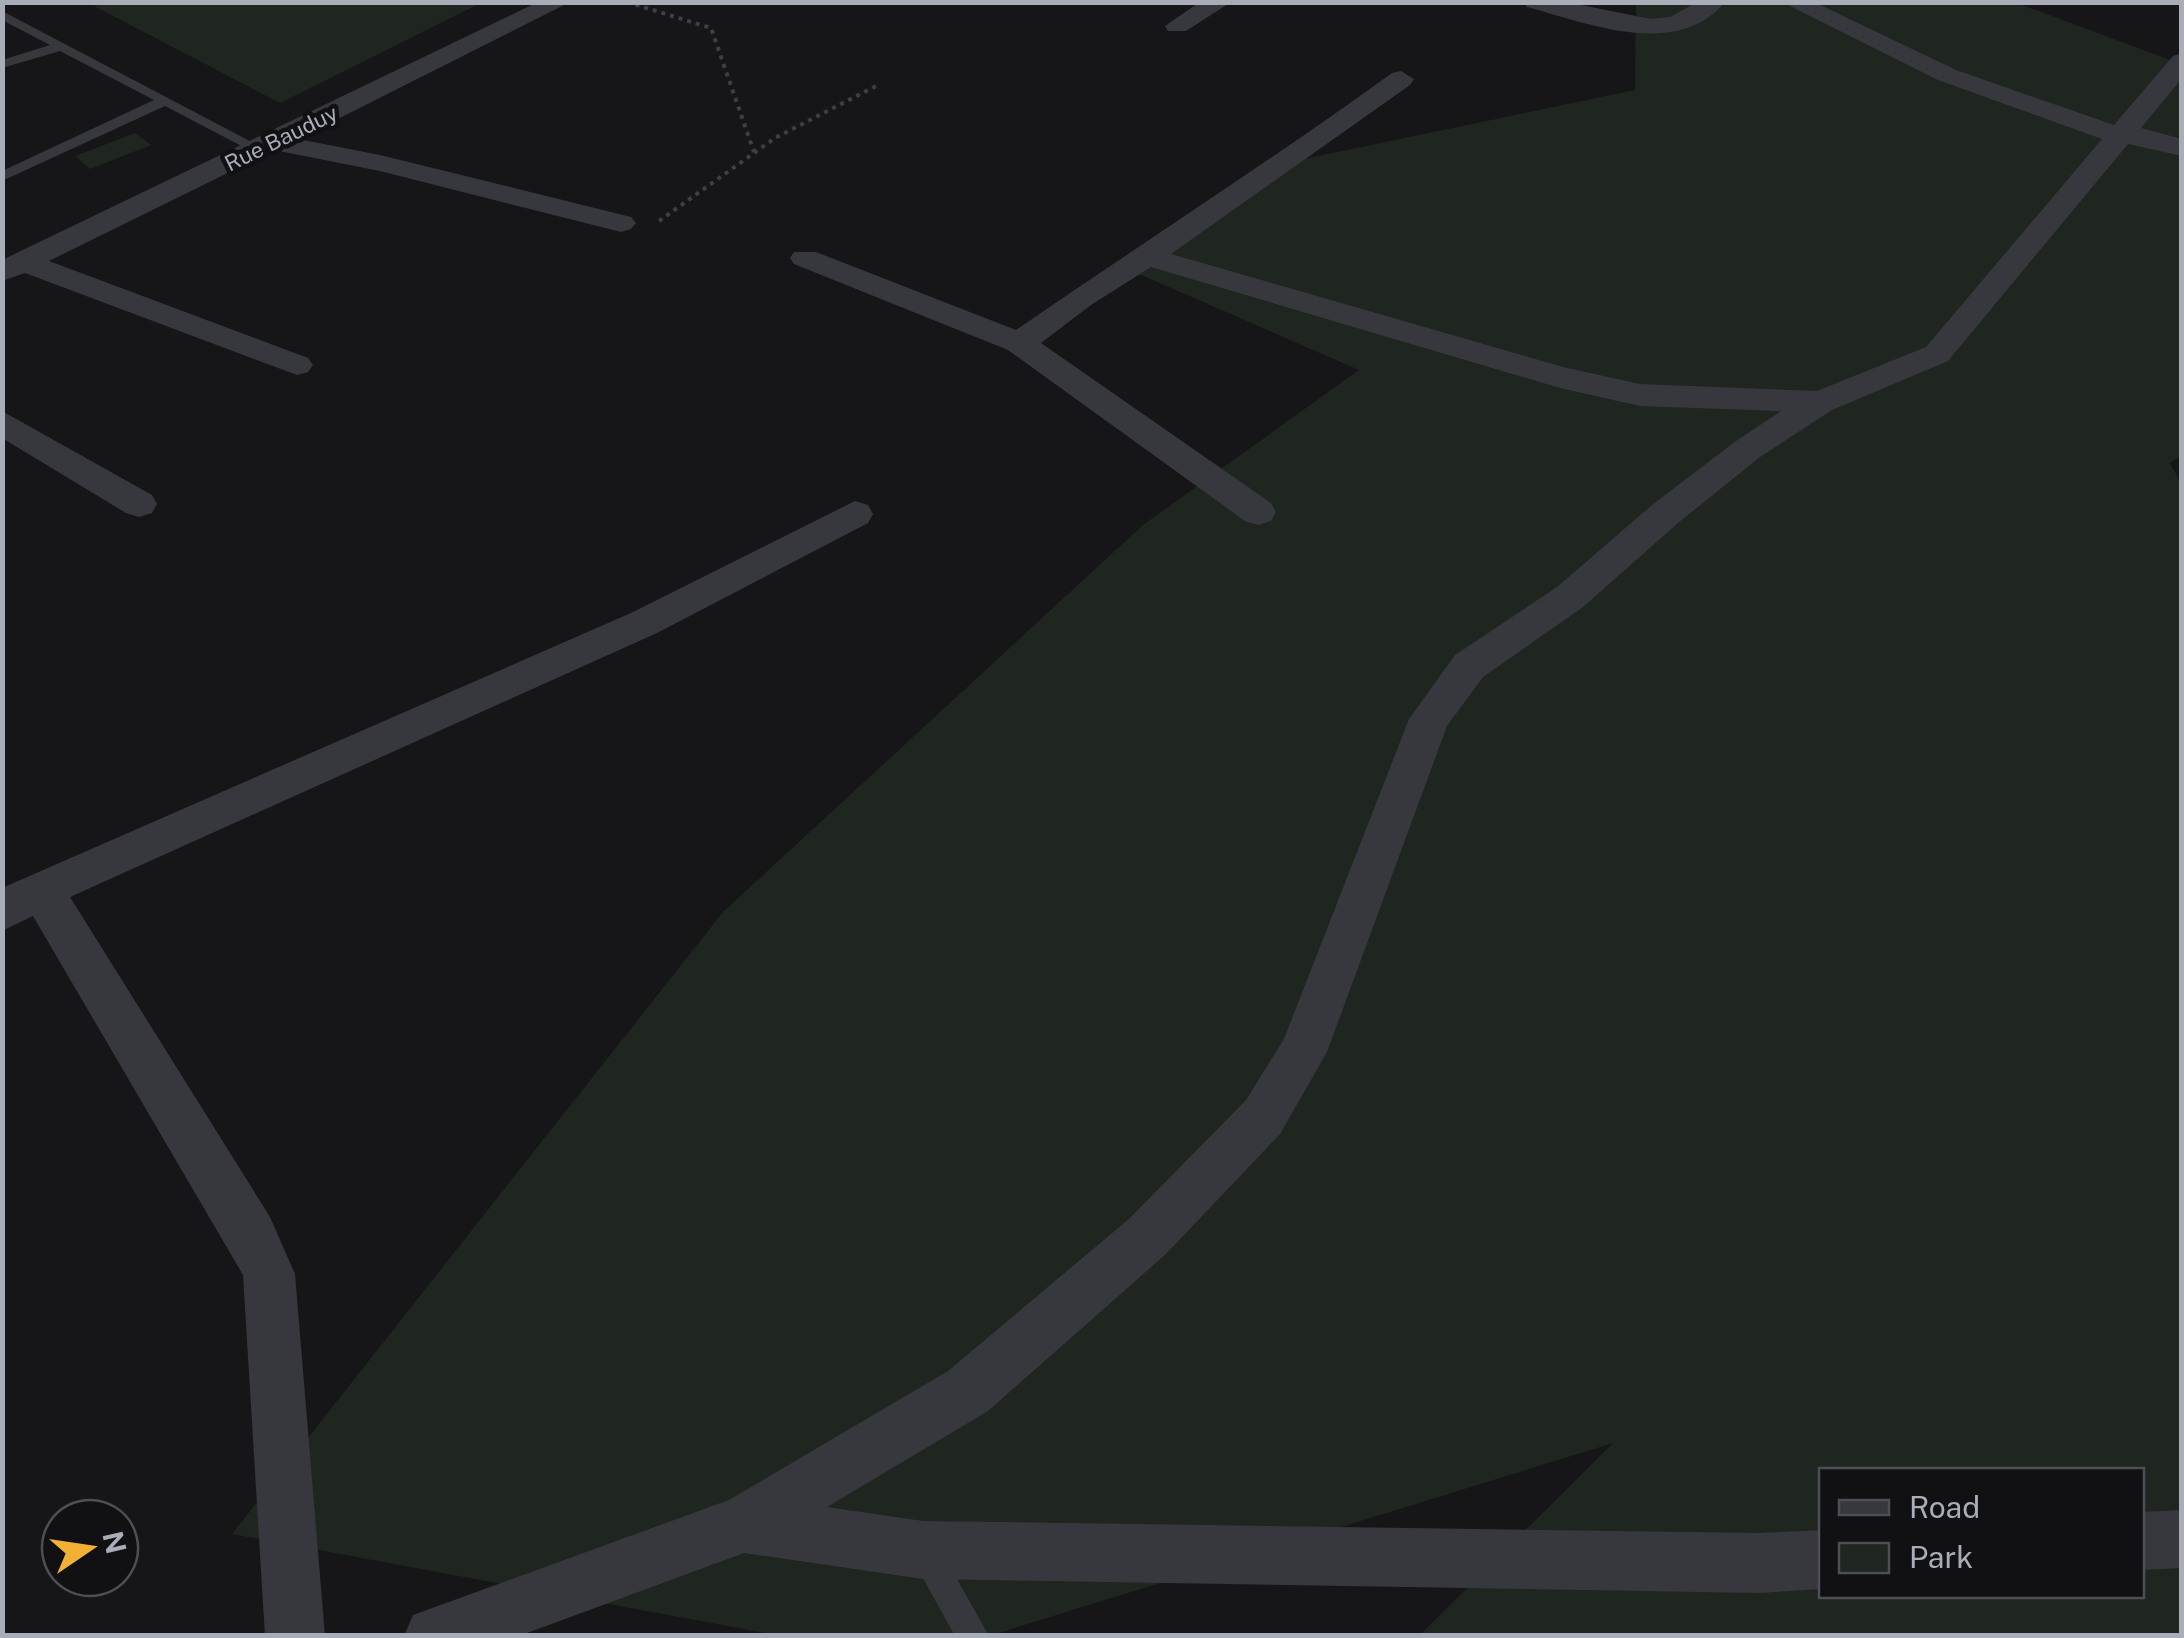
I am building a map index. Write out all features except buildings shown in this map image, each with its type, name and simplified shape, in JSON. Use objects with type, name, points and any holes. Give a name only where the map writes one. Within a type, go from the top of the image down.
[{"type":"street","name":"Rue Bauduy","points":[[13,267],[558,2]]},
{"type":"street","points":[[1176,26],[1219,2]]},
{"type":"street","points":[[1536,2],[1646,26],[1676,25],[1704,12],[1713,2]]},
{"type":"street","points":[[1794,2],[1947,76],[2124,134],[2182,148]]},
{"type":"street","points":[[434,1636],[744,1524],[968,1392],[1148,1236],[1263,1117],[1303,1052],[1429,719],[1468,666],[1570,597],[1665,514],[1748,449],[1820,402],[1937,354],[2182,61]]},
{"type":"street","points":[[1019,343],[1075,302],[1272,175],[1401,79]]},
{"type":"street","points":[[265,145],[380,163],[621,223]]},
{"type":"street","points":[[1150,257],[1560,377],[1640,395],[1820,402]]},
{"type":"street","points":[[805,258],[1019,343],[1258,512]]},
{"type":"street","points":[[13,267],[298,365]]},
{"type":"street","points":[[2,422],[139,504]]},
{"type":"street","points":[[295,1636],[268,1274],[252,1235],[22,900],[644,623],[855,514]]},
{"type":"street","points":[[744,1524],[923,1550],[1759,1562],[1819,1559]]},
{"type":"street","points":[[2144,1541],[2182,1539]]},
{"type":"lane","points":[[2,7],[15,2]]},
{"type":"lane","points":[[2,15],[166,100],[265,145]]},
{"type":"lane","points":[[2,64],[62,46]]},
{"type":"lane","points":[[2,176],[166,100]]},
{"type":"lane","points":[[923,1550],[974,1636]]},
{"type":"path","points":[[628,2],[711,28],[730,70],[735,103],[754,152]]},
{"type":"path","points":[[652,226],[754,152],[878,85]]},
{"type":"green space","points":[[481,3],[280,103],[94,6]]},
{"type":"green space","points":[[1636,3],[2017,3],[2181,64],[2182,455],[2170,463],[2182,485],[2181,1635],[1420,1635],[1613,1443],[992,1635],[776,1635],[232,1534],[723,912],[1143,525],[1359,370],[1139,274],[1294,161],[1635,90]]},
{"type":"green space","points":[[135,133],[151,145],[90,169],[75,156]]}]
